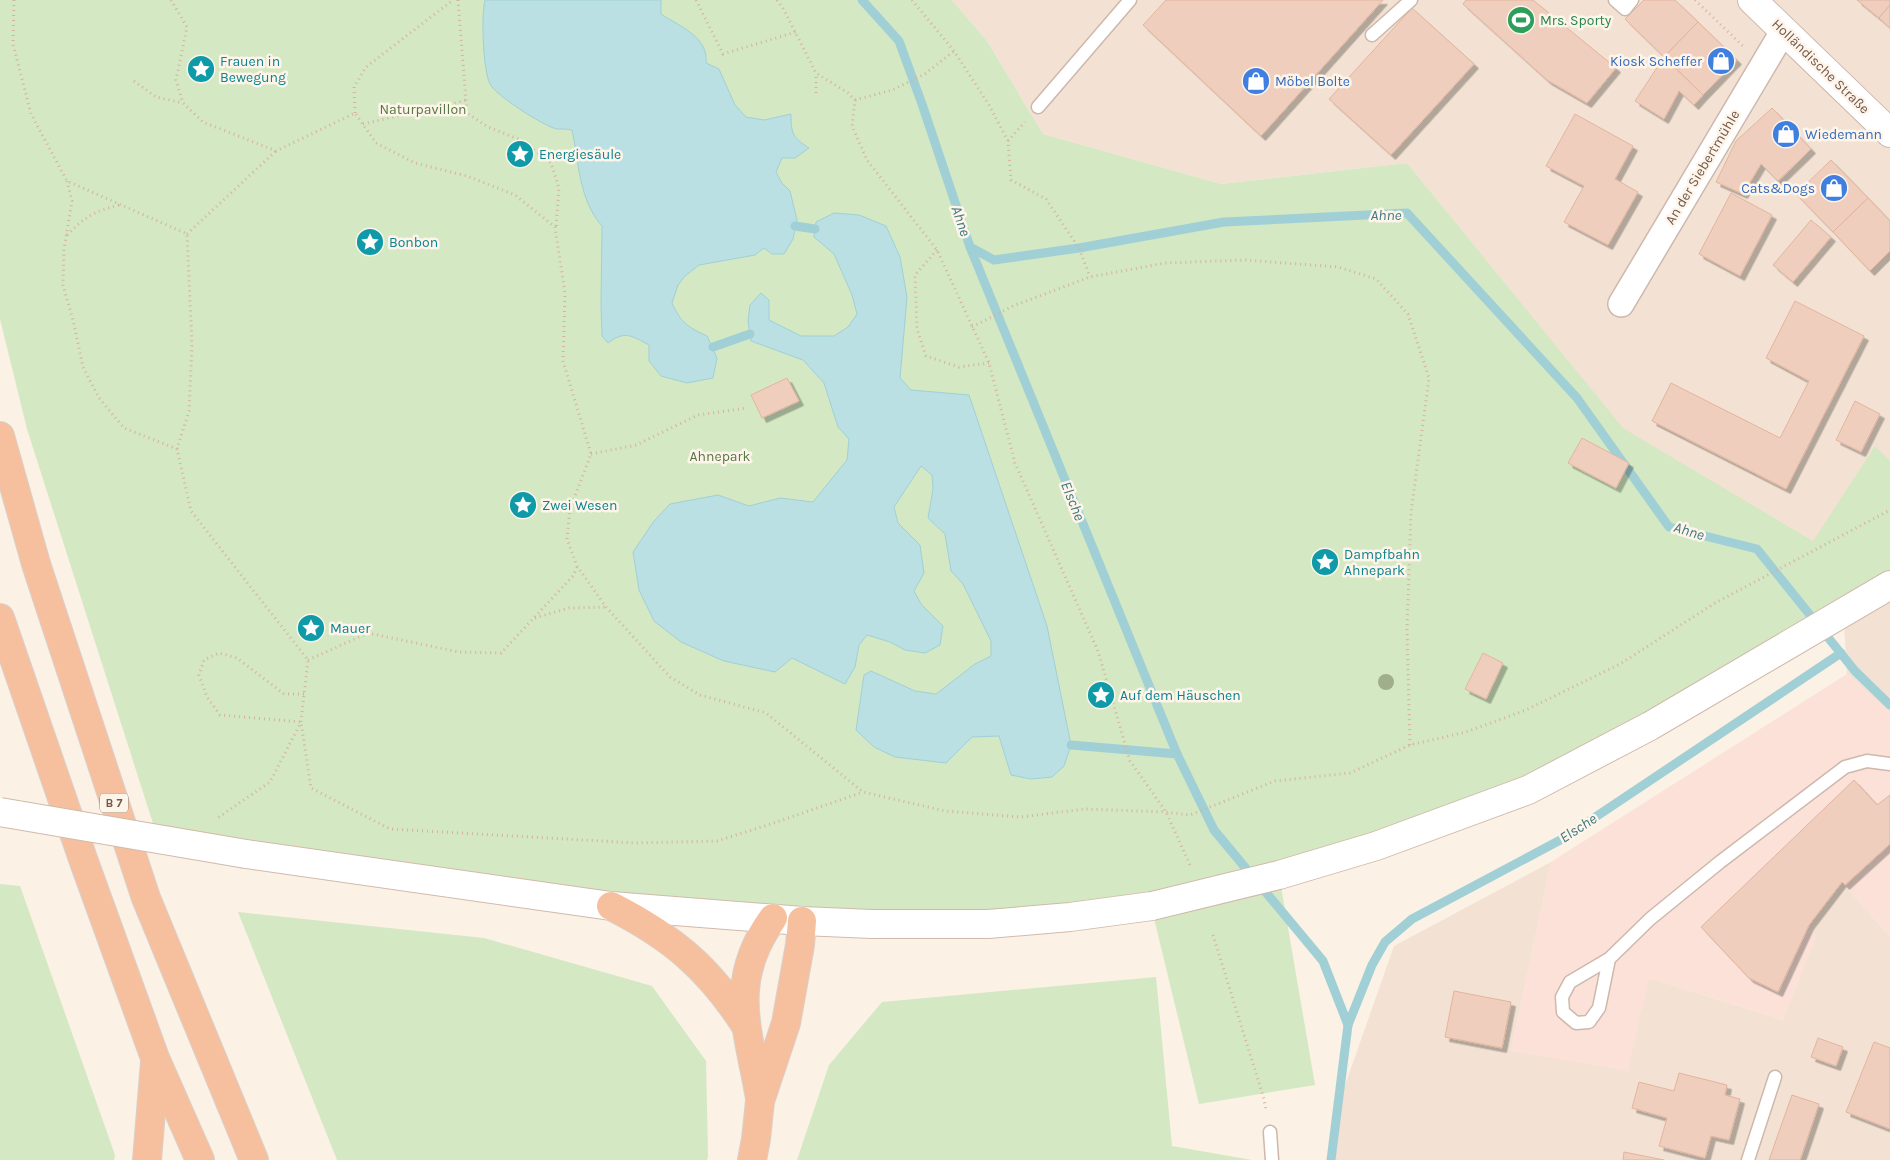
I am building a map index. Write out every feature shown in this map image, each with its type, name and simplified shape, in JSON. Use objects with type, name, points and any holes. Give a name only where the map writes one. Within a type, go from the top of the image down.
[{"type":"highway","name":"B 7","points":[[0,436],[36,564],[146,898],[254,1160]]},
{"type":"highway","points":[[0,618],[155,1058],[200,1160]]},
{"type":"highway","points":[[611,906],[668,939],[694,960],[714,982],[748,1029]]},
{"type":"highway","points":[[760,1101],[748,1029],[744,985],[748,963],[754,947],[773,918]]},
{"type":"highway","points":[[752,1160],[760,1101],[786,1023],[800,946],[802,921]]},
{"type":"highway","points":[[147,1160],[155,1058]]},
{"type":"main road","name":"Holländische Straße","points":[[1752,0],[1888,125]]},
{"type":"main road","points":[[0,812],[246,854],[611,906],[802,921],[882,925],[988,924],[1070,917],[1152,906],[1279,875],[1376,846],[1528,790],[1650,726],[1890,585]]},
{"type":"street","name":"An der Siebertmühle","points":[[1621,304],[1784,30]]},
{"type":"lane","points":[[1038,107],[1130,0]]},
{"type":"lane","points":[[1372,35],[1411,0]]},
{"type":"lane","points":[[1615,0],[1625,9],[1632,0]]},
{"type":"lane","points":[[1609,959],[1600,1008],[1589,1022],[1576,1023],[1563,1012],[1562,997],[1570,982],[1609,959],[1650,919],[1720,862],[1845,767],[1867,761],[1890,764]]},
{"type":"lane","points":[[1748,1160],[1775,1077]]},
{"type":"lane","points":[[1270,1132],[1272,1160]]},
{"type":"path","points":[[14,0],[13,44],[31,114],[67,181],[72,201],[63,286],[73,320],[83,367],[99,398],[124,428],[177,449]]},
{"type":"path","points":[[171,0],[187,27],[176,80],[183,102],[202,122],[276,151]]},
{"type":"path","points":[[453,0],[366,67],[354,87],[355,113],[376,143],[415,163],[467,176],[515,195],[556,227]]},
{"type":"path","points":[[458,0],[467,112],[488,127],[522,140],[551,163],[559,188],[556,227],[565,293],[563,361],[591,454],[570,509],[567,539],[577,566],[606,607],[670,677],[700,695],[766,713],[863,792],[946,811],[1020,818],[1085,809],[1166,812],[1190,815],[1275,780],[1350,773],[1410,745],[1466,732],[1526,710],[1620,664],[1715,603],[1890,510]]},
{"type":"path","points":[[696,0],[723,54],[796,32]]},
{"type":"path","points":[[777,0],[796,32],[816,73],[816,93]]},
{"type":"path","points":[[912,0],[954,51],[989,105],[1008,142],[1011,180],[1046,199],[1079,248],[1090,277]]},
{"type":"path","points":[[1695,0],[1763,65]]},
{"type":"path","points":[[855,100],[892,90],[924,74],[954,51]]},
{"type":"path","points":[[816,73],[848,93],[855,100]]},
{"type":"path","points":[[134,81],[156,96],[183,102]]},
{"type":"path","points":[[444,106],[466,100]]},
{"type":"path","points":[[855,100],[852,126],[867,160],[937,250],[989,363],[1015,463],[1098,651],[1130,761],[1166,812],[1190,865]]},
{"type":"path","points":[[186,234],[276,151],[355,113]]},
{"type":"path","points":[[363,124],[402,115]]},
{"type":"path","points":[[1008,142],[1018,132]]},
{"type":"path","points":[[67,181],[186,234]]},
{"type":"path","points":[[67,236],[84,218],[119,204]]},
{"type":"path","points":[[186,234],[192,345],[188,411],[177,449],[191,511],[308,660],[301,722],[311,788],[390,829],[636,843],[717,840],[771,824],[863,792]]},
{"type":"path","points":[[937,250],[915,275],[916,329],[926,356],[959,367],[989,363]]},
{"type":"path","points":[[972,327],[1014,306],[1090,277],[1165,263],[1245,260],[1338,267],[1376,279],[1408,314],[1429,378],[1410,512],[1407,630],[1410,745]]},
{"type":"path","points":[[591,454],[636,445],[698,415],[748,408]]},
{"type":"path","points":[[308,660],[368,633],[459,652],[501,654],[573,576],[577,566]]},
{"type":"path","points":[[534,618],[569,608],[606,607]]},
{"type":"path","points":[[301,722],[220,715],[207,696],[199,675],[204,660],[219,653],[236,658],[284,694],[304,694]]},
{"type":"path","points":[[214,820],[270,782],[301,722]]},
{"type":"path","points":[[1213,935],[1264,1099],[1270,1132]]},
{"type":"shaded area","points":[[952,0],[1890,0],[1890,713],[1847,674],[1840,557],[1623,429],[1407,163],[1221,184],[1043,134],[987,41]]},
{"type":"shaded area","points":[[1847,674],[1890,713],[1890,937],[1842,882],[1809,925],[1817,936],[1783,1020],[1649,978],[1628,1071],[1511,1051],[1551,862]]},
{"type":"shaded area","points":[[1551,862],[1511,1051],[1649,978],[1783,1020],[1809,925],[1842,882],[1890,937],[1890,1160],[1331,1160],[1337,1108],[1394,946]]},
{"type":"green space","name":"Ahnepark","points":[[0,0],[952,0],[987,41],[1043,134],[1221,184],[1407,163],[1623,428],[1813,541],[1875,446],[1890,461],[1890,585],[1650,726],[1279,875],[1315,1085],[1199,1104],[1151,906],[773,918],[158,839],[27,429],[0,319]]},
{"type":"green space","points":[[0,884],[20,886],[115,1155],[114,1160],[0,1160]]},
{"type":"green space","points":[[238,912],[484,938],[652,986],[706,1061],[707,1160],[337,1160]]},
{"type":"green space","points":[[1156,977],[1172,1146],[1252,1160],[797,1160],[829,1065],[882,1002]]},
{"type":"water","points":[[485,0],[661,0],[661,14],[698,39],[706,54],[706,63],[719,69],[735,105],[746,117],[764,120],[791,114],[794,135],[809,148],[795,158],[782,158],[776,172],[782,183],[790,191],[797,220],[793,239],[784,254],[772,254],[764,248],[755,255],[699,265],[685,276],[678,285],[672,303],[686,324],[707,336],[717,358],[713,378],[687,383],[661,376],[649,361],[649,345],[628,336],[619,337],[608,343],[602,336],[602,226],[594,216],[584,193],[572,130],[557,129],[542,123],[510,103],[490,84],[483,43]]},
{"type":"water","points":[[834,213],[859,215],[886,226],[900,257],[907,297],[900,378],[911,390],[969,395],[1047,626],[1071,745],[1064,766],[1052,777],[1031,779],[1011,775],[999,736],[972,737],[946,763],[895,757],[874,747],[856,730],[864,675],[871,671],[915,691],[936,694],[975,664],[991,656],[991,641],[963,584],[951,571],[945,534],[928,518],[933,489],[932,475],[921,466],[894,507],[898,523],[920,545],[924,573],[914,591],[921,604],[943,626],[940,645],[925,653],[905,650],[890,642],[867,635],[859,645],[855,667],[845,684],[792,658],[775,672],[724,661],[681,642],[654,621],[639,590],[633,552],[654,521],[670,504],[718,495],[749,506],[780,498],[813,502],[847,460],[849,439],[838,427],[824,383],[803,360],[751,341],[748,321],[750,305],[761,293],[769,300],[769,320],[801,336],[834,336],[848,327],[857,314],[852,295],[834,254],[814,237],[816,222]]},
{"type":"building","name":"Möbel Bolte","points":[[1166,0],[1383,0],[1261,136],[1143,25]]},
{"type":"building","points":[[1466,0],[1533,0],[1616,68],[1587,103],[1547,80],[1463,4]]},
{"type":"building","points":[[1644,0],[1675,0],[1698,22],[1664,57],[1625,19]]},
{"type":"building","points":[[1857,0],[1890,0],[1890,5],[1879,18]]},
{"type":"building","points":[[1890,5],[1890,28],[1879,18]]},
{"type":"building","points":[[1412,8],[1474,64],[1391,155],[1329,99]]},
{"type":"building","points":[[1698,22],[1737,60],[1703,95],[1664,57]]},
{"type":"building","points":[[1664,57],[1703,95],[1694,105],[1679,91],[1664,119],[1635,101]]},
{"type":"building","points":[[1772,108],[1811,149],[1778,181],[1761,164],[1743,194],[1716,182],[1736,141]]},
{"type":"building","points":[[1575,114],[1633,146],[1615,179],[1638,192],[1608,245],[1564,222],[1584,186],[1546,166]]},
{"type":"building","points":[[1831,160],[1868,198],[1833,232],[1796,194]]},
{"type":"building","points":[[1731,193],[1772,215],[1740,276],[1699,254]]},
{"type":"building","points":[[1868,198],[1890,221],[1890,251],[1870,271],[1833,232]]},
{"type":"building","points":[[1811,220],[1831,237],[1793,282],[1773,265]]},
{"type":"building","points":[[1795,301],[1864,336],[1786,489],[1652,421],[1671,383],[1780,438],[1809,381],[1766,358]]},
{"type":"building","points":[[787,378],[799,401],[762,418],[751,395]]},
{"type":"building","points":[[1855,401],[1880,414],[1861,452],[1836,440]]},
{"type":"building","points":[[1582,438],[1629,463],[1616,488],[1568,463]]},
{"type":"building","points":[[1483,653],[1503,663],[1486,699],[1465,689]]},
{"type":"building","points":[[1854,780],[1877,805],[1890,795],[1890,844],[1845,885],[1842,882],[1809,925],[1778,992],[1749,978],[1701,927]]},
{"type":"building","points":[[1454,991],[1511,1002],[1502,1048],[1445,1037]]},
{"type":"building","points":[[1818,1038],[1843,1047],[1836,1066],[1811,1057]]},
{"type":"building","points":[[1874,1042],[1890,1048],[1890,1129],[1846,1112]]},
{"type":"building","points":[[1679,1073],[1727,1085],[1725,1095],[1740,1099],[1729,1140],[1711,1136],[1705,1158],[1659,1146],[1667,1118],[1632,1108],[1639,1082],[1674,1091]]},
{"type":"building","points":[[1792,1095],[1819,1104],[1800,1160],[1769,1160]]},
{"type":"building","points":[[1624,1152],[1664,1160],[1623,1160]]},
{"type":"waterway","name":"Ahne","points":[[862,0],[899,41],[970,247],[994,260],[1079,248],[1224,222],[1407,213],[1577,398],[1669,527],[1757,549],[1855,671],[1890,705]]},
{"type":"waterway","points":[[795,226],[815,229]]},
{"type":"waterway","name":"Elsche","points":[[970,247],[1177,754]]},
{"type":"waterway","points":[[713,347],[750,334]]},
{"type":"waterway","name":"Elsche","points":[[1348,1025],[1372,965],[1385,942],[1412,919],[1564,838],[1841,653]]},
{"type":"waterway","name":"Elsche","points":[[1071,745],[1177,754],[1214,830],[1323,961],[1348,1025],[1331,1160]]},
{"type":"place","name":"Mrs. Sporty","points":[[1521,20]]},
{"type":"place","name":"Kiosk Scheffer","points":[[1721,61]]},
{"type":"place","name":"Frauen in Bewegung","points":[[201,69]]},
{"type":"place","name":"Möbel Bolte","points":[[1256,81]]},
{"type":"place","name":"Wiedemann","points":[[1786,134]]},
{"type":"place","name":"Energiesäule","points":[[520,154]]},
{"type":"place","name":"Cats&Dogs","points":[[1834,188]]},
{"type":"place","name":"Bonbon","points":[[370,242]]},
{"type":"place","name":"Zwei Wesen","points":[[523,505]]},
{"type":"place","name":"Dampfbahn Ahnepark","points":[[1325,562]]},
{"type":"place","name":"Mauer","points":[[311,628]]},
{"type":"place","name":"Auf dem Häuschen","points":[[1101,695]]},
{"type":"park label","name":"Naturpavillon","points":[[423,109]]}]
